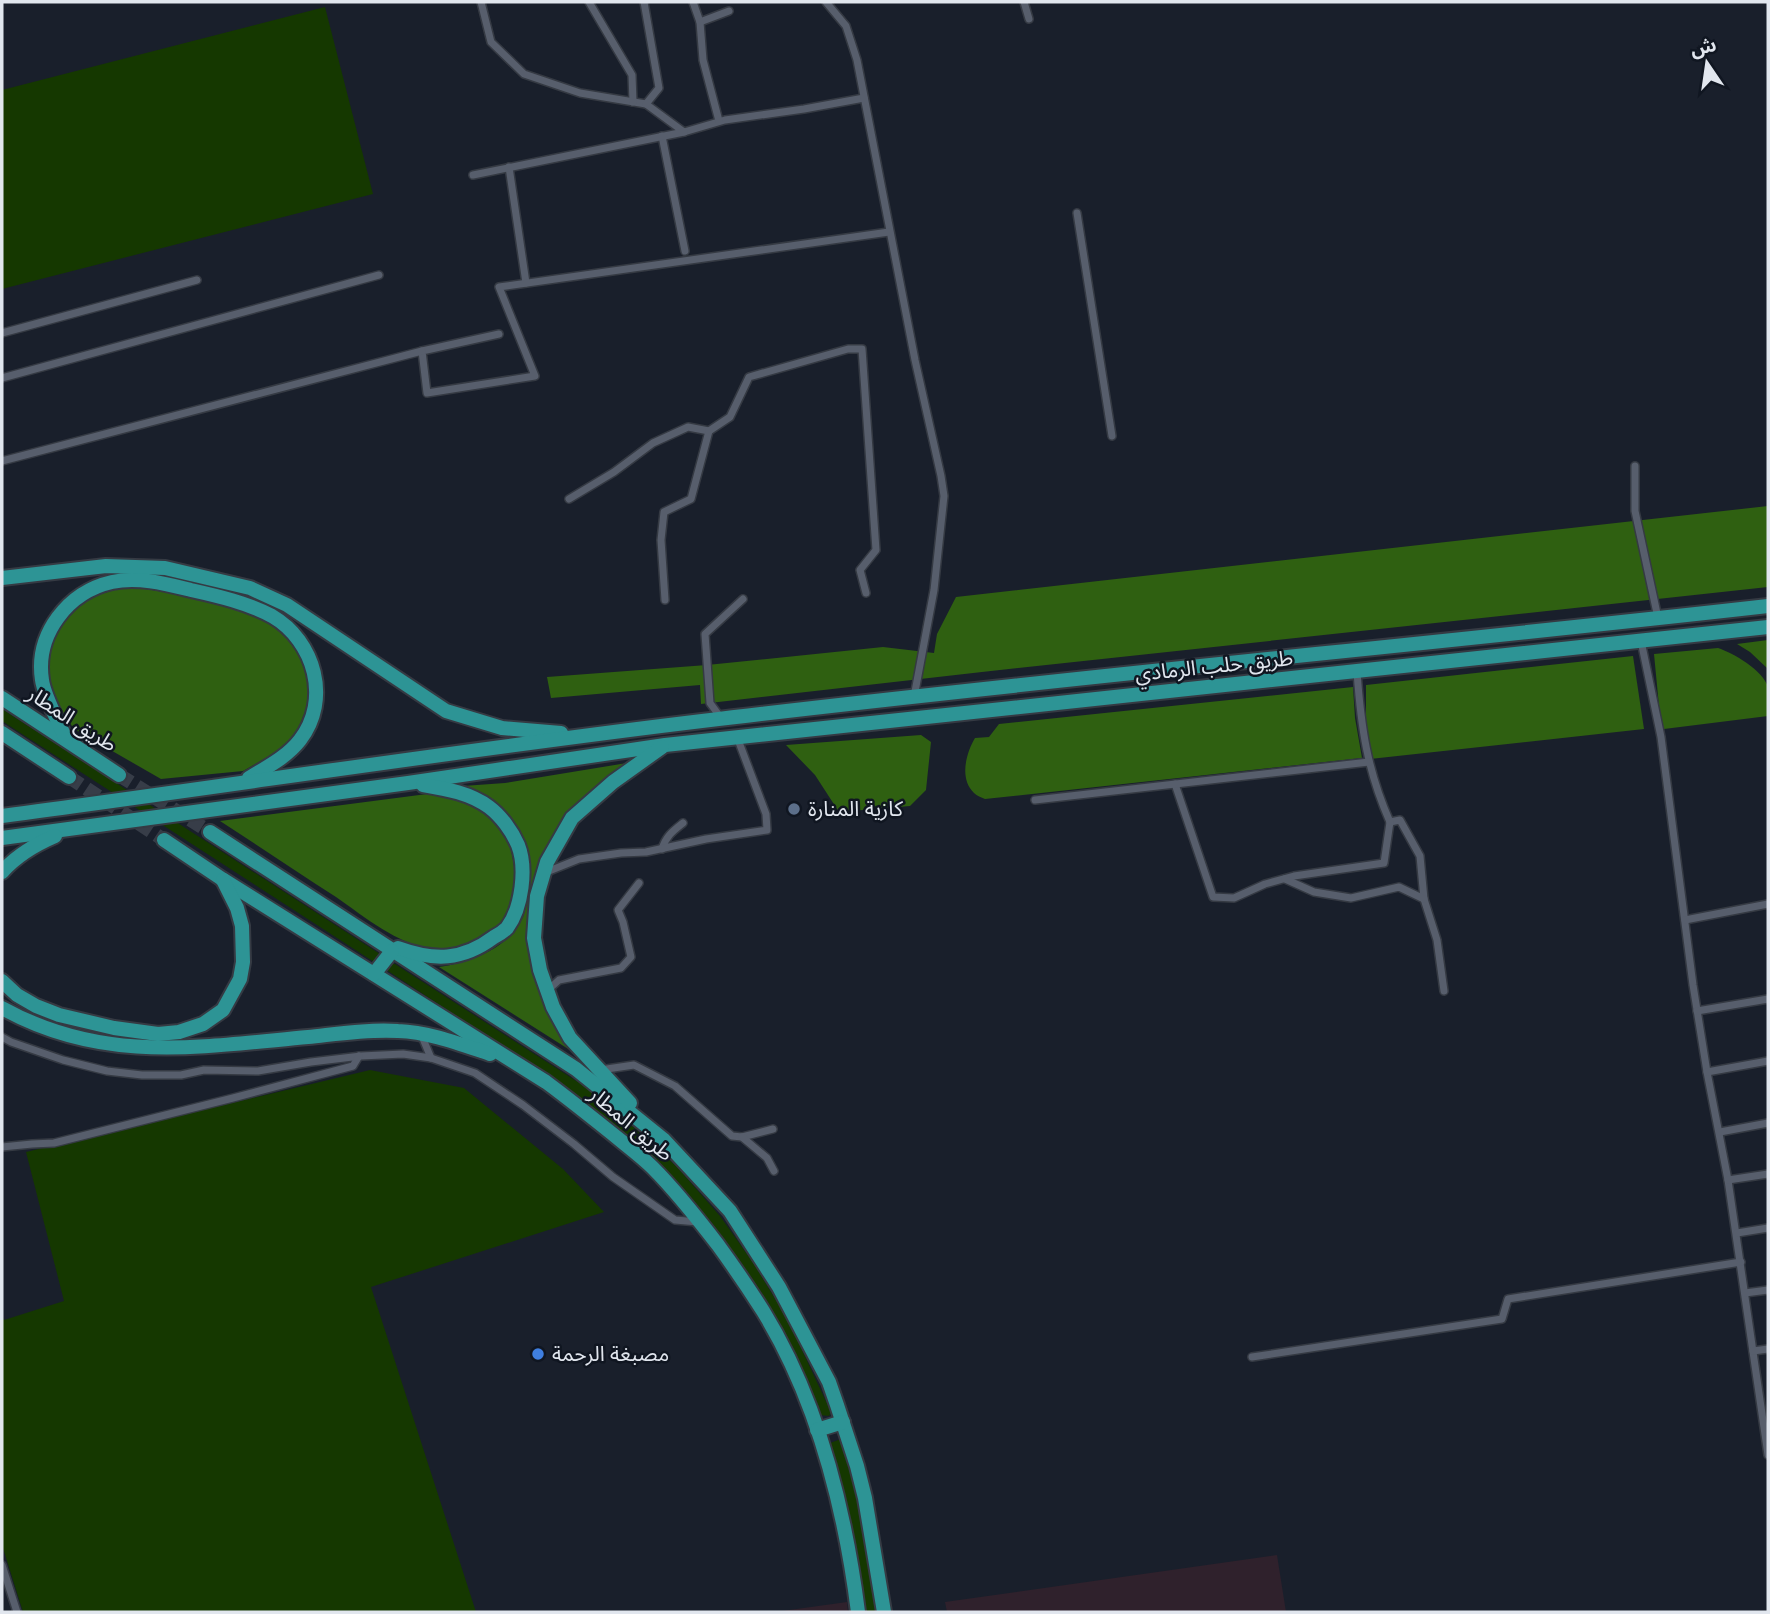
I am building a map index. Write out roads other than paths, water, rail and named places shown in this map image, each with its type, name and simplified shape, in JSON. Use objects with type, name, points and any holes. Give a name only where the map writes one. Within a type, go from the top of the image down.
[{"type":"highway","points":[[2,578],[106,566],[165,568],[250,588],[287,604],[446,711],[502,728],[577,735],[694,722]]},
{"type":"highway","points":[[66,739],[42,682],[41,662],[47,634],[53,622],[73,600],[85,592],[115,581],[165,584],[216,596],[261,611],[287,628],[307,654],[317,686],[313,715],[300,739],[290,751],[244,781]]},
{"type":"highway","name":"طريق حلب الرمادي","points":[[694,722],[1768,606]]},
{"type":"highway","name":"طريق حلب الرمادي","points":[[70,830],[665,745],[1768,627]]},
{"type":"highway","name":"طريق المطار","points":[[2,698],[119,775]]},
{"type":"highway","points":[[2,816],[244,781],[694,722]]},
{"type":"highway","points":[[2,733],[69,777]]},
{"type":"highway","points":[[664,1140],[570,1038],[552,1007],[540,970],[534,938],[537,896],[543,874],[572,818],[613,782],[665,745]]},
{"type":"highway","points":[[374,939],[420,956],[443,958],[481,947],[507,928],[519,905],[522,865],[519,846],[497,814],[487,805],[453,790],[408,783]]},
{"type":"highway","points":[[2,838],[70,830]]},
{"type":"highway","points":[[2,872],[29,848],[70,830]]},
{"type":"highway","name":"طريق المطار","points":[[211,832],[576,1069],[664,1140],[730,1211],[779,1287],[829,1382],[865,1498],[884,1612]]},
{"type":"highway","name":"طريق المطار","points":[[163,840],[546,1082],[653,1168],[701,1223],[727,1258],[764,1312],[794,1371],[817,1430],[834,1485],[843,1521],[858,1612]]},
{"type":"highway","points":[[2,981],[17,995],[36,1006],[59,1015],[114,1028],[158,1034],[179,1032],[203,1024],[223,1010],[240,979],[243,962],[242,926],[237,908],[222,879]]},
{"type":"highway","points":[[374,975],[392,951]]},
{"type":"highway","points":[[2,1009],[73,1037],[141,1048],[175,1049],[342,1033],[398,1031],[436,1037],[512,1061]]},
{"type":"highway","points":[[817,1430],[843,1422]]},
{"type":"street","points":[[481,2],[491,42],[524,74],[580,93],[646,104],[684,132]]},
{"type":"street","points":[[589,2],[632,75],[633,102]]},
{"type":"street","points":[[644,2],[659,88],[646,104]]},
{"type":"street","points":[[693,2],[700,22],[703,60],[719,121]]},
{"type":"street","points":[[826,2],[846,26],[857,60],[889,232],[944,496],[934,590],[909,697]]},
{"type":"street","points":[[1024,2],[1028,19]]},
{"type":"street","points":[[700,22],[729,10]]},
{"type":"street","points":[[472,175],[684,132],[719,121],[864,98]]},
{"type":"street","points":[[662,136],[685,251]]},
{"type":"street","points":[[509,167],[526,283]]},
{"type":"street","points":[[1077,213],[1112,436]]},
{"type":"street","points":[[422,351],[427,393],[535,376],[499,287],[889,232]]},
{"type":"street","points":[[2,378],[379,275]]},
{"type":"street","points":[[2,333],[197,280]]},
{"type":"street","points":[[2,461],[422,351],[499,334]]},
{"type":"street","points":[[665,600],[661,540],[664,512],[691,499],[709,431],[730,416],[749,377],[848,349],[862,349],[876,550],[860,570],[866,593]]},
{"type":"street","points":[[569,499],[614,472],[653,443],[688,427],[709,431]]},
{"type":"street","points":[[1635,466],[1635,511],[1658,618]]},
{"type":"street","points":[[722,718],[710,703],[705,634],[743,599]]},
{"type":"street","points":[[1641,641],[1661,737],[1697,1011],[1737,1233],[1753,1351],[1765,1411],[1768,1455]]},
{"type":"street","points":[[1175,784],[1213,897],[1234,898],[1284,879],[1384,863],[1390,822],[1369,762],[1361,722],[1357,672]]},
{"type":"street","points":[[543,874],[579,859],[646,852],[766,830],[766,814],[737,737]]},
{"type":"street","points":[[1035,800],[1369,762]]},
{"type":"street","points":[[1390,822],[1400,820],[1420,856],[1424,899],[1437,940],[1444,991]]},
{"type":"street","points":[[662,849],[665,840],[683,823]]},
{"type":"street","points":[[1284,879],[1314,892],[1351,898],[1399,887],[1424,899]]},
{"type":"street","points":[[547,991],[559,980],[621,968],[631,957],[618,910],[639,883]]},
{"type":"street","points":[[1685,920],[1768,904]]},
{"type":"street","points":[[1697,1011],[1768,999]]},
{"type":"street","points":[[421,1034],[431,1058]]},
{"type":"street","points":[[2,1037],[63,1060],[142,1076],[204,1070],[258,1071],[359,1056],[403,1054],[431,1058],[475,1073],[523,1105],[613,1177],[675,1220],[701,1223]]},
{"type":"street","points":[[2,1147],[54,1143],[144,1121],[353,1066],[359,1056]]},
{"type":"street","points":[[1707,1072],[1768,1061]]},
{"type":"street","points":[[599,1070],[634,1065],[675,1086],[732,1136],[742,1137],[773,1129]]},
{"type":"street","points":[[1720,1132],[1768,1123]]},
{"type":"street","points":[[742,1137],[767,1158],[774,1171]]},
{"type":"street","points":[[1728,1180],[1768,1174]]},
{"type":"street","points":[[1737,1233],[1768,1228]]},
{"type":"street","points":[[1252,1357],[1503,1319],[1508,1299],[1741,1262]]},
{"type":"street","points":[[1745,1293],[1768,1290]]},
{"type":"street","points":[[1753,1351],[1768,1349]]},
{"type":"street","points":[[2,1564],[17,1612]]},
{"type":"tunnel","points":[[119,775],[210,832]]},
{"type":"tunnel","points":[[69,777],[164,840]]},
{"type":"place","name":"كازية المنارة","points":[[794,809]]},
{"type":"place","name":"مصبغة الرحمة","points":[[538,1354]]}]
